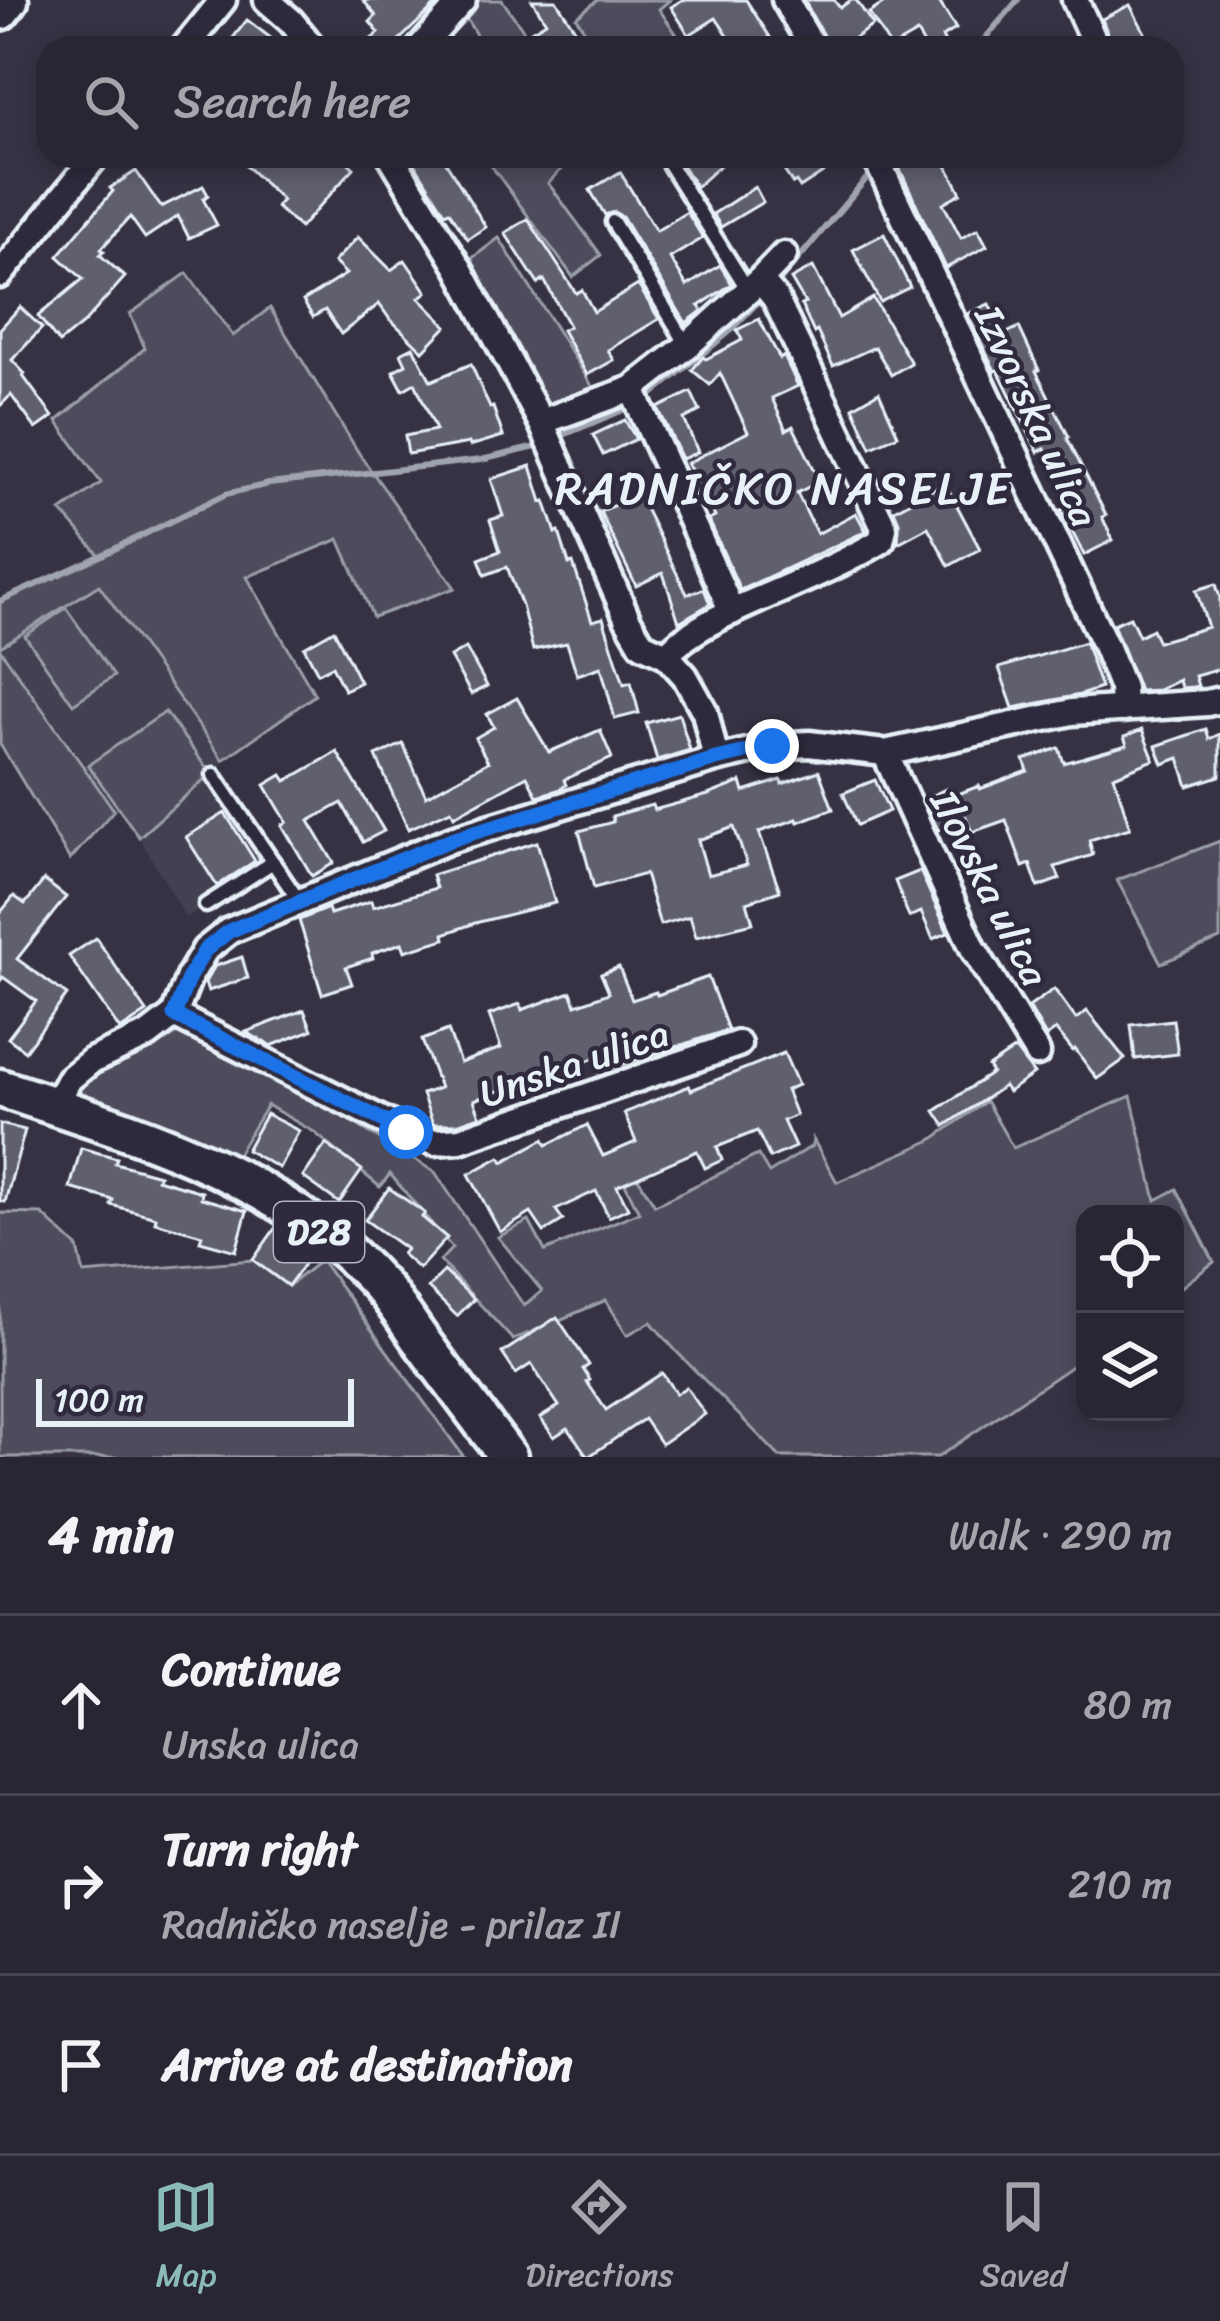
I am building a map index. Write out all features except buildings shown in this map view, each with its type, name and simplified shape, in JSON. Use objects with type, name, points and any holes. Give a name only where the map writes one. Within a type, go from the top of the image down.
[{"type":"main road","points":[[0,11],[9,0]]},
{"type":"main road","name":"D28","points":[[0,1088],[121,1127],[208,1162],[277,1201],[329,1239],[380,1286],[508,1457]]},
{"type":"street","points":[[194,36],[223,0]]},
{"type":"street","points":[[267,0],[303,36]]},
{"type":"street","points":[[431,36],[463,0]]},
{"type":"street","points":[[784,0],[806,36]]},
{"type":"street","points":[[1075,0],[1092,36]]},
{"type":"street","points":[[0,274],[86,168]]},
{"type":"street","points":[[399,168],[541,422],[628,620],[642,644],[666,656],[685,676],[705,712],[716,759]]},
{"type":"street","name":"Izvorska ulica","points":[[881,168],[1105,645],[1122,688],[1123,709]]},
{"type":"street","points":[[541,422],[632,388],[687,346],[784,255]]},
{"type":"street","points":[[666,656],[682,638],[881,541],[884,528],[775,298],[754,286]]},
{"type":"street","points":[[632,388],[732,612]]},
{"type":"street","points":[[55,1106],[69,1079],[91,1061],[148,1035],[174,1015],[205,950],[229,931],[452,839],[772,746],[809,745],[885,754],[1054,715],[1220,700]]},
{"type":"street","name":"Ilovska ulica","points":[[885,754],[973,948],[1037,1053]]},
{"type":"street","name":"Unska ulica","points":[[174,1015],[434,1142],[460,1140],[506,1126],[738,1044]]},
{"type":"lane","points":[[672,168],[754,286]]},
{"type":"lane","points":[[613,222],[687,346]]},
{"type":"lane","points":[[214,775],[300,902]]},
{"type":"lane","points":[[206,905],[273,862]]},
{"type":"shaded area","points":[[463,0],[502,0],[528,36],[477,36],[458,5]]},
{"type":"shaded area","points":[[598,0],[670,0],[659,9],[678,36],[588,36],[576,17]]},
{"type":"shaded area","points":[[493,168],[563,168],[548,183],[601,255],[573,277]]},
{"type":"shaded area","points":[[499,238],[601,400],[541,422],[459,268]]},
{"type":"shaded area","points":[[187,273],[233,336],[270,308],[360,455],[455,588],[373,617],[339,539],[247,577],[315,695],[223,760],[99,585],[0,647],[0,601],[100,556],[61,511],[101,483],[57,421],[145,348],[130,314]]},
{"type":"shaded area","points":[[99,584],[223,760],[215,775],[273,862],[186,918],[139,837],[0,649]]},
{"type":"shaded area","points":[[66,608],[114,676],[73,704],[25,636]]},
{"type":"shaded area","points":[[0,649],[114,810],[70,860],[0,744]]},
{"type":"shaded area","points":[[165,712],[211,774],[139,837],[88,765]]},
{"type":"shaded area","points":[[1220,841],[1220,939],[1161,963],[1117,880]]},
{"type":"shaded area","points":[[179,1032],[287,1083],[435,1172],[524,1306],[542,1291],[498,1237],[529,1221],[545,1251],[639,1212],[615,1163],[625,1157],[655,1205],[758,1155],[769,1173],[812,1146],[813,1139],[837,1182],[932,1140],[986,1101],[1013,1148],[1131,1096],[1156,1200],[1177,1189],[1214,1262],[1184,1285],[1184,1205],[1076,1205],[1076,1363],[938,1457],[780,1457],[651,1322],[627,1335],[606,1300],[513,1340],[440,1261],[452,1248],[390,1174],[380,1187],[314,1132],[267,1105],[236,1156],[77,1093],[93,1070],[160,1045]]},
{"type":"shaded area","points":[[0,1213],[42,1214],[78,1248],[84,1274],[253,1260],[288,1286],[321,1260],[464,1457],[0,1457]]},
{"type":"waterway","name":"RADNIČKO NASELJE","points":[[987,36],[1018,0]]},
{"type":"waterway","name":"RADNIČKO NASELJE","points":[[778,283],[872,172]]},
{"type":"waterway","name":"RADNIČKO NASELJE","points":[[650,396],[727,334],[762,298]]},
{"type":"waterway","name":"RADNIČKO NASELJE","points":[[561,436],[628,408]]},
{"type":"waterway","name":"RADNIČKO NASELJE","points":[[0,601],[226,494],[269,484],[481,460],[536,447]]},
{"type":"district","name":"RADNIČKO NASELJE","points":[[784,489]]},
{"type":"route","points":[[406,1132],[174,1015],[205,950],[229,931],[452,839],[772,746]]}]
